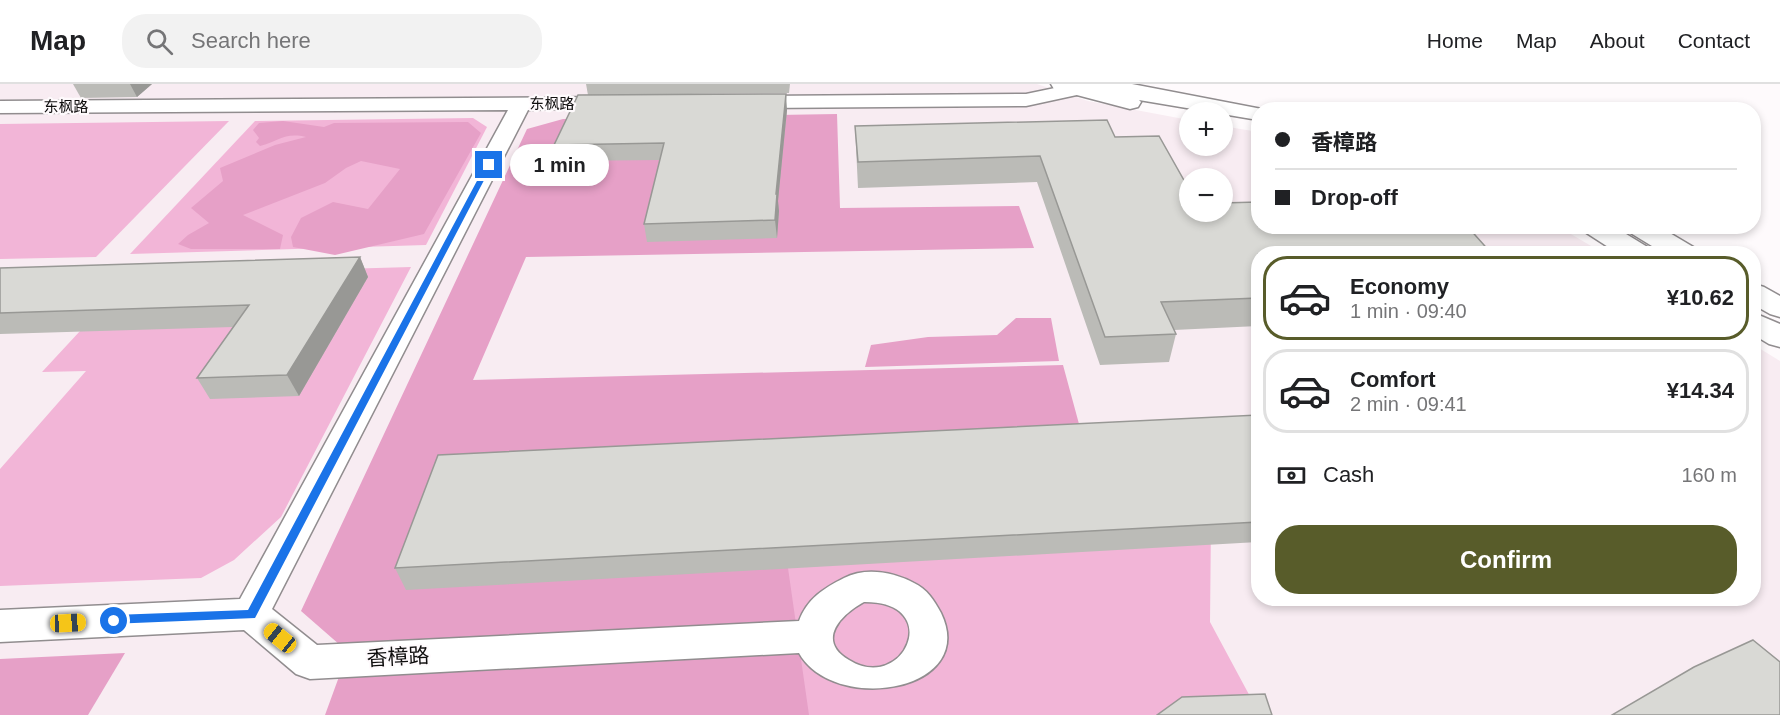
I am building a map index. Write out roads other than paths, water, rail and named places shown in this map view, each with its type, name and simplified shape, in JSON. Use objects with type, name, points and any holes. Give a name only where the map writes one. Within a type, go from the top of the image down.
[{"type":"main road","points":[[1109,84],[1147,95],[1251,111]]},
{"type":"main road","points":[[1082,86],[1152,107],[1179,111]]},
{"type":"main road","points":[[1233,120],[1251,123]]},
{"type":"main road","points":[[1607,234],[1626,246]]},
{"type":"main road","points":[[1651,234],[1672,246]]},
{"type":"main road","points":[[1761,297],[1780,308]]},
{"type":"main road","points":[[1761,326],[1780,337]]},
{"type":"street","points":[[464,104],[475,84]]},
{"type":"street","points":[[732,103],[1026,100],[1082,86]]},
{"type":"street","points":[[0,106],[19,91]]},
{"type":"street","name":"东枫路","points":[[0,106],[638,103]]},
{"type":"street","points":[[0,626],[251,614],[521,104]]},
{"type":"street","name":"香樟路","points":[[251,614],[310,662],[814,636]]}]
